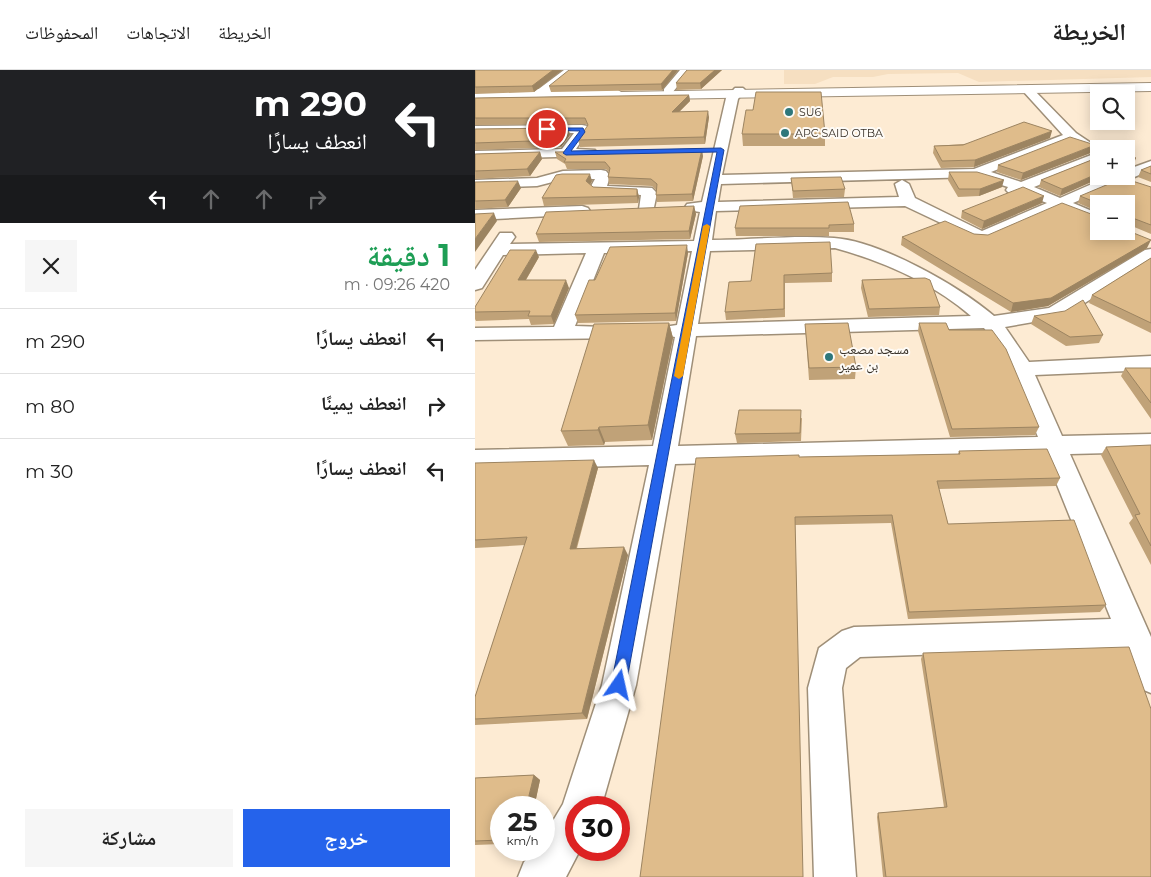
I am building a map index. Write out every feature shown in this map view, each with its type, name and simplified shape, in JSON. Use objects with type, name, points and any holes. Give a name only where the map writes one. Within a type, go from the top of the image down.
[{"type":"main road","points":[[475,99],[1151,82]]},
{"type":"main road","points":[[475,94],[668,91],[733,93],[1151,87]]},
{"type":"street","points":[[540,93],[571,70]]},
{"type":"street","points":[[668,91],[686,70]]},
{"type":"street","points":[[1027,89],[1071,136],[1090,146]]},
{"type":"street","points":[[585,796],[619,685],[703,245],[714,180],[716,150],[733,93]]},
{"type":"street","points":[[530,154],[547,129]]},
{"type":"street","points":[[475,130],[581,130],[583,132],[566,153]]},
{"type":"street","points":[[976,173],[1071,136]]},
{"type":"street","points":[[475,155],[605,152]]},
{"type":"street","points":[[1004,194],[1090,160]]},
{"type":"street","points":[[1135,160],[1151,164]]},
{"type":"street","points":[[1135,171],[1151,164]]},
{"type":"street","points":[[714,180],[976,173],[1002,179],[1090,216]]},
{"type":"street","points":[[475,184],[537,182],[563,175],[601,174],[603,176],[598,188],[600,190],[647,191],[649,193],[647,209]]},
{"type":"street","points":[[898,174],[907,201]]},
{"type":"street","points":[[1135,182],[1143,186]]},
{"type":"street","points":[[627,209],[907,201],[972,235],[985,236],[1102,185]]},
{"type":"street","points":[[475,215],[598,210]]},
{"type":"street","points":[[940,219],[958,212]]},
{"type":"street","points":[[475,284],[521,213]]},
{"type":"street","points":[[497,250],[835,243],[864,250],[959,297],[990,322],[1002,335],[1022,369],[1144,653],[853,642],[831,659],[825,688],[835,877]]},
{"type":"street","points":[[475,334],[990,322],[1026,319],[1055,313],[1148,245]]},
{"type":"street","points":[[562,333],[597,248]]},
{"type":"street","points":[[1022,369],[1151,364]]},
{"type":"street","points":[[475,460],[1151,443]]},
{"type":"street","points":[[539,877],[550,865],[565,838]]},
{"type":"shaded area","points":[[784,70],[1151,70],[1151,77],[979,82],[958,73],[888,74],[873,77],[833,77],[815,84],[784,84]]},
{"type":"building","points":[[475,70],[553,70],[532,86],[475,87]]},
{"type":"building","points":[[569,70],[673,70],[661,84],[549,86]]},
{"type":"building","points":[[687,70],[715,70],[700,83],[676,83]]},
{"type":"building","points":[[756,92],[821,92],[825,134],[742,134],[746,110],[753,110]]},
{"type":"building","points":[[689,95],[672,112],[708,111],[704,137],[578,140],[588,125],[585,118],[475,118],[475,98]]},
{"type":"building","points":[[1024,122],[1052,131],[975,160],[942,161],[934,146],[963,145]]},
{"type":"building","points":[[568,128],[559,140],[475,143],[475,129]]},
{"type":"building","points":[[1070,137],[1090,143],[1090,147],[1023,173],[998,165]]},
{"type":"building","points":[[702,149],[692,194],[656,195],[657,184],[651,179],[608,177],[610,168],[605,162],[564,162],[566,159],[555,152]]},
{"type":"building","points":[[540,152],[527,169],[475,171],[475,154]]},
{"type":"building","points":[[1090,161],[1090,177],[1062,189],[1041,180]]},
{"type":"building","points":[[1151,166],[1151,174],[1141,170]]},
{"type":"building","points":[[949,172],[977,172],[1004,180],[980,189],[959,189]]},
{"type":"building","points":[[590,174],[586,181],[593,187],[637,189],[637,196],[542,198],[556,175]]},
{"type":"building","points":[[841,177],[845,189],[793,191],[791,178]]},
{"type":"building","points":[[518,181],[505,200],[475,201],[475,182]]},
{"type":"building","points":[[1135,182],[1151,187],[1151,225],[1135,219],[1135,195],[1090,195],[1090,200],[1080,196],[1106,185],[1135,185]]},
{"type":"building","points":[[1023,187],[1044,196],[984,221],[962,211]]},
{"type":"building","points":[[848,202],[854,224],[829,225],[829,228],[735,228],[740,206]]},
{"type":"building","points":[[1062,203],[1090,214],[1090,240],[1135,240],[1135,234],[1151,240],[1051,298],[1013,303],[902,237],[945,221],[974,234],[988,235]]},
{"type":"building","points":[[694,206],[689,231],[536,234],[546,212]]},
{"type":"building","points":[[494,213],[475,239],[475,214]]},
{"type":"building","points":[[830,242],[832,273],[784,275],[784,309],[725,312],[729,282],[751,281],[756,244]]},
{"type":"building","points":[[687,245],[675,313],[575,315],[589,280],[595,280],[610,247]]},
{"type":"building","points":[[510,250],[536,250],[518,280],[566,280],[551,316],[528,316],[530,311],[475,312],[475,307]]},
{"type":"building","points":[[1151,258],[1151,323],[1092,295]]},
{"type":"building","points":[[925,278],[930,280],[940,307],[869,309],[862,280]]},
{"type":"building","points":[[1083,300],[1103,335],[1070,337],[1034,316],[1065,311]]},
{"type":"building","points":[[669,323],[648,425],[599,427],[598,430],[561,431],[594,324]]},
{"type":"building","name":"مسجد مصعب بن عمير","points":[[848,323],[856,367],[809,368],[805,324]]},
{"type":"building","points":[[919,323],[946,323],[949,330],[992,330],[1006,349],[1039,427],[952,429]]},
{"type":"building","points":[[1125,368],[1151,368],[1151,403]]},
{"type":"building","points":[[739,410],[801,410],[800,433],[735,434]]},
{"type":"building","points":[[1151,445],[1151,546],[1135,515],[1140,514],[1106,447]]},
{"type":"building","points":[[1047,449],[1060,478],[937,481],[948,524],[1074,520],[1106,605],[909,612],[892,515],[795,517],[803,877],[640,877],[696,458],[960,454],[959,451]]},
{"type":"building","points":[[594,460],[570,549],[624,547],[582,713],[475,719],[475,697],[527,537],[475,540],[475,463]]},
{"type":"building","points":[[1129,647],[1151,709],[1151,877],[886,877],[878,813],[947,807],[923,653]]},
{"type":"building","points":[[534,775],[529,796],[490,796],[490,840],[475,841],[475,778]]},
{"type":"slow traffic","points":[[679,376],[707,226]]},
{"type":"place","name":"SU6","points":[[789,112]]},
{"type":"place","name":"APC SAID OTBA","points":[[785,133]]},
{"type":"place","name":"مسجد مصعب بن عمير","points":[[829,357]]},
{"type":"route","points":[[547,129],[578,129],[583,132],[566,153],[721,150],[619,685]]}]
